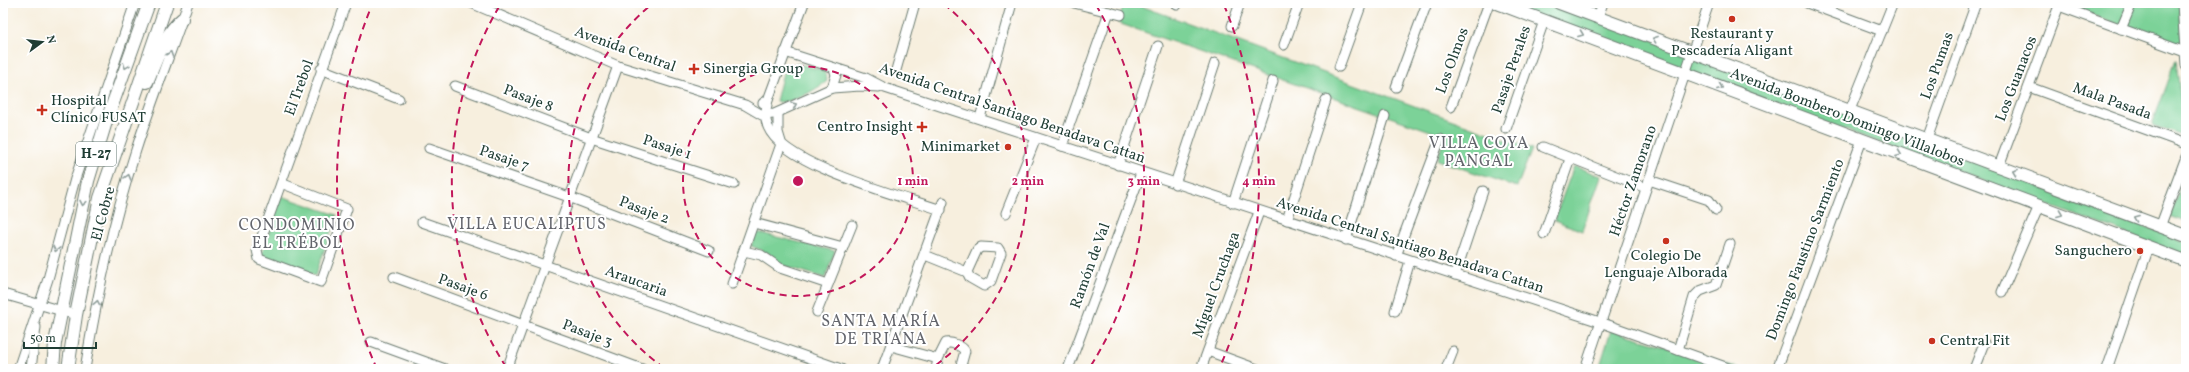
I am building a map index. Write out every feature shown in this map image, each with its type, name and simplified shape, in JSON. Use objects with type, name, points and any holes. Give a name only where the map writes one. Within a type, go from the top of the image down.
[{"type":"main road","name":"H-27","points":[[52,369],[88,181],[104,125],[149,3]]},
{"type":"main road","name":"H-27","points":[[68,369],[76,315],[100,198],[167,3]]},
{"type":"main road","name":"Avenida Bombero Domingo Villalobos","points":[[1497,3],[2186,261]]},
{"type":"main road","name":"Avenida Bombero Domingo Villalobos","points":[[1559,3],[2186,236]]},
{"type":"main road","points":[[127,118],[143,90],[168,36],[174,26],[182,19]]},
{"type":"street","points":[[18,369],[54,259],[69,197],[135,3]]},
{"type":"street","name":"El Cobre","points":[[85,369],[98,298],[124,192],[136,150],[188,3]]},
{"type":"street","name":"El Trebol","points":[[281,183],[347,209],[321,282],[259,259],[257,250],[321,69],[346,3]]},
{"type":"street","name":"Avenida Central","points":[[471,3],[618,66],[745,105],[765,115]]},
{"type":"street","points":[[804,3],[768,100],[765,115],[768,127],[781,144],[814,165],[942,206],[882,369]]},
{"type":"street","points":[[896,70],[915,3]]},
{"type":"street","points":[[980,118],[1012,3]]},
{"type":"street","points":[[1074,3],[1121,15]]},
{"type":"street","points":[[1232,26],[1240,3]]},
{"type":"street","points":[[1284,45],[1299,3]]},
{"type":"street","points":[[1339,67],[1362,3]]},
{"type":"street","points":[[1396,87],[1427,3]]},
{"type":"street","name":"Los Olmos","points":[[1451,107],[1489,3]]},
{"type":"street","points":[[1598,18],[1603,3]]},
{"type":"street","name":"Héctor Zamorano","points":[[1585,369],[1647,184],[1672,116],[1684,74],[1709,3]]},
{"type":"street","points":[[1808,3],[1882,31]]},
{"type":"street","points":[[1850,110],[1894,3]]},
{"type":"street","name":"Los Pumas","points":[[1927,139],[1976,3]]},
{"type":"street","points":[[2121,29],[2132,3]]},
{"type":"street","points":[[2182,3],[2186,66]]},
{"type":"street","points":[[2060,4],[2121,29],[2185,52]]},
{"type":"street","name":"Los Guanacos","points":[[1999,166],[2060,4]]},
{"type":"street","points":[[1062,146],[1109,12]]},
{"type":"street","name":"Pasaje Perales","points":[[1506,129],[1544,21]]},
{"type":"street","points":[[1118,165],[1158,46]]},
{"type":"street","name":"Avenida Central Santiago Benadava Cattan","points":[[785,52],[866,78],[885,88],[980,118],[1141,173],[1600,322],[1731,369]]},
{"type":"street","points":[[1175,184],[1215,63]]},
{"type":"street","points":[[507,369],[618,66]]},
{"type":"street","points":[[832,88],[836,75],[834,68]]},
{"type":"street","points":[[321,69],[399,99]]},
{"type":"street","points":[[1233,203],[1273,81]]},
{"type":"street","name":"Pasaje 8","points":[[455,86],[591,138]]},
{"type":"street","points":[[765,115],[778,112],[832,88],[860,86],[885,88]]},
{"type":"street","name":"Mala Pasada","points":[[2029,87],[2186,144]]},
{"type":"street","points":[[745,105],[756,107],[768,100]]},
{"type":"street","points":[[1287,220],[1326,100]]},
{"type":"street","points":[[732,284],[781,144],[778,132],[778,112]]},
{"type":"street","points":[[1346,240],[1386,116]]},
{"type":"street","name":"Pasaje 1","points":[[591,138],[734,184]]},
{"type":"street","points":[[1006,213],[1036,138]]},
{"type":"street","points":[[1396,256],[1440,140]]},
{"type":"street","name":"Domingo Faustino Sarmiento","points":[[1777,369],[1862,140]]},
{"type":"street","points":[[1543,147],[1570,159],[1647,184],[1709,200],[1716,210]]},
{"type":"street","name":"Pasaje 7","points":[[429,148],[569,197]]},
{"type":"street","points":[[2160,227],[2186,157]]},
{"type":"street","points":[[1544,234],[1570,159]]},
{"type":"street","name":"Ramón de Val","points":[[1068,369],[1141,173]]},
{"type":"street","points":[[1455,275],[1483,191]]},
{"type":"street","name":"Pasaje 2","points":[[569,197],[709,251]]},
{"type":"street","points":[[2002,292],[2039,206]]},
{"type":"street","name":"Miguel Cruchaga","points":[[1201,369],[1259,212]]},
{"type":"street","name":"Araucaria","points":[[422,222],[841,369]]},
{"type":"street","points":[[754,224],[843,247]]},
{"type":"street","points":[[817,312],[852,226]]},
{"type":"street","points":[[1678,350],[1694,297],[1700,291],[1716,285],[1730,244]]},
{"type":"street","points":[[924,255],[967,272],[970,278],[984,286],[988,285],[1001,250],[981,247],[977,250],[967,272]]},
{"type":"street","points":[[2107,369],[2149,247]]},
{"type":"street","points":[[744,251],[761,255],[780,268],[828,284]]},
{"type":"street","points":[[1395,311],[1410,261]]},
{"type":"street","name":"Pasaje 6","points":[[394,278],[523,324]]},
{"type":"street","points":[[3,294],[76,315]]},
{"type":"street","points":[[31,369],[39,304]]},
{"type":"street","name":"Pasaje 3","points":[[523,324],[642,369]]},
{"type":"street","points":[[371,342],[445,369]]},
{"type":"street","points":[[936,369],[938,359],[946,343],[950,342],[963,348],[965,355],[960,369]]},
{"type":"street","points":[[1974,369],[1984,343]]},
{"type":"street","points":[[891,346],[938,359]]},
{"type":"street","points":[[1208,350],[1258,369]]},
{"type":"street","points":[[1446,369],[1453,351]]},
{"type":"green space","points":[[1124,3],[1133,3],[1532,149],[1517,187],[1437,160],[1445,136],[1118,23]]},
{"type":"green space","points":[[1502,3],[1551,3],[1605,22],[2186,242],[2186,256]]},
{"type":"green space","points":[[2068,3],[2179,3],[2182,47],[2067,6]]},
{"type":"green space","points":[[2176,60],[2185,137],[2152,125]]},
{"type":"green space","points":[[796,63],[821,70],[826,74],[827,81],[803,96],[788,101],[776,101],[783,73]]},
{"type":"green space","points":[[1574,166],[1601,176],[1582,231],[1554,220]]},
{"type":"green space","points":[[2186,172],[2186,222],[2170,216]]},
{"type":"green space","points":[[281,196],[337,215],[315,276],[261,256]]},
{"type":"green space","points":[[756,232],[835,251],[825,278],[782,265],[768,253],[751,246]]},
{"type":"green space","points":[[1611,330],[1743,369],[1599,369]]},
{"type":"place","name":"Restaurant y Pescadería Aligant","points":[[1732,19]]},
{"type":"place","name":"Sinergia Group","points":[[694,69]]},
{"type":"place","name":"Hospital Clínico FUSAT","points":[[42,110]]},
{"type":"place","name":"Centro Insight","points":[[922,127]]},
{"type":"place","name":"Minimarket","points":[[1008,147]]},
{"type":"place","name":"Colegio De Lenguaje Alborada","points":[[1666,241]]},
{"type":"place","name":"Sanguchero","points":[[2140,251]]},
{"type":"place","name":"Central Fit","points":[[1932,341]]},
{"type":"district","name":"VILLA COYA PANGAL","points":[[1479,153]]},
{"type":"district","name":"VILLA EUCALIPTUS","points":[[527,225]]},
{"type":"district","name":"CONDOMINIO EL TRÉBOL","points":[[297,235]]},
{"type":"district","name":"SANTA MARÍA DE TRIANA","points":[[881,331]]}]
